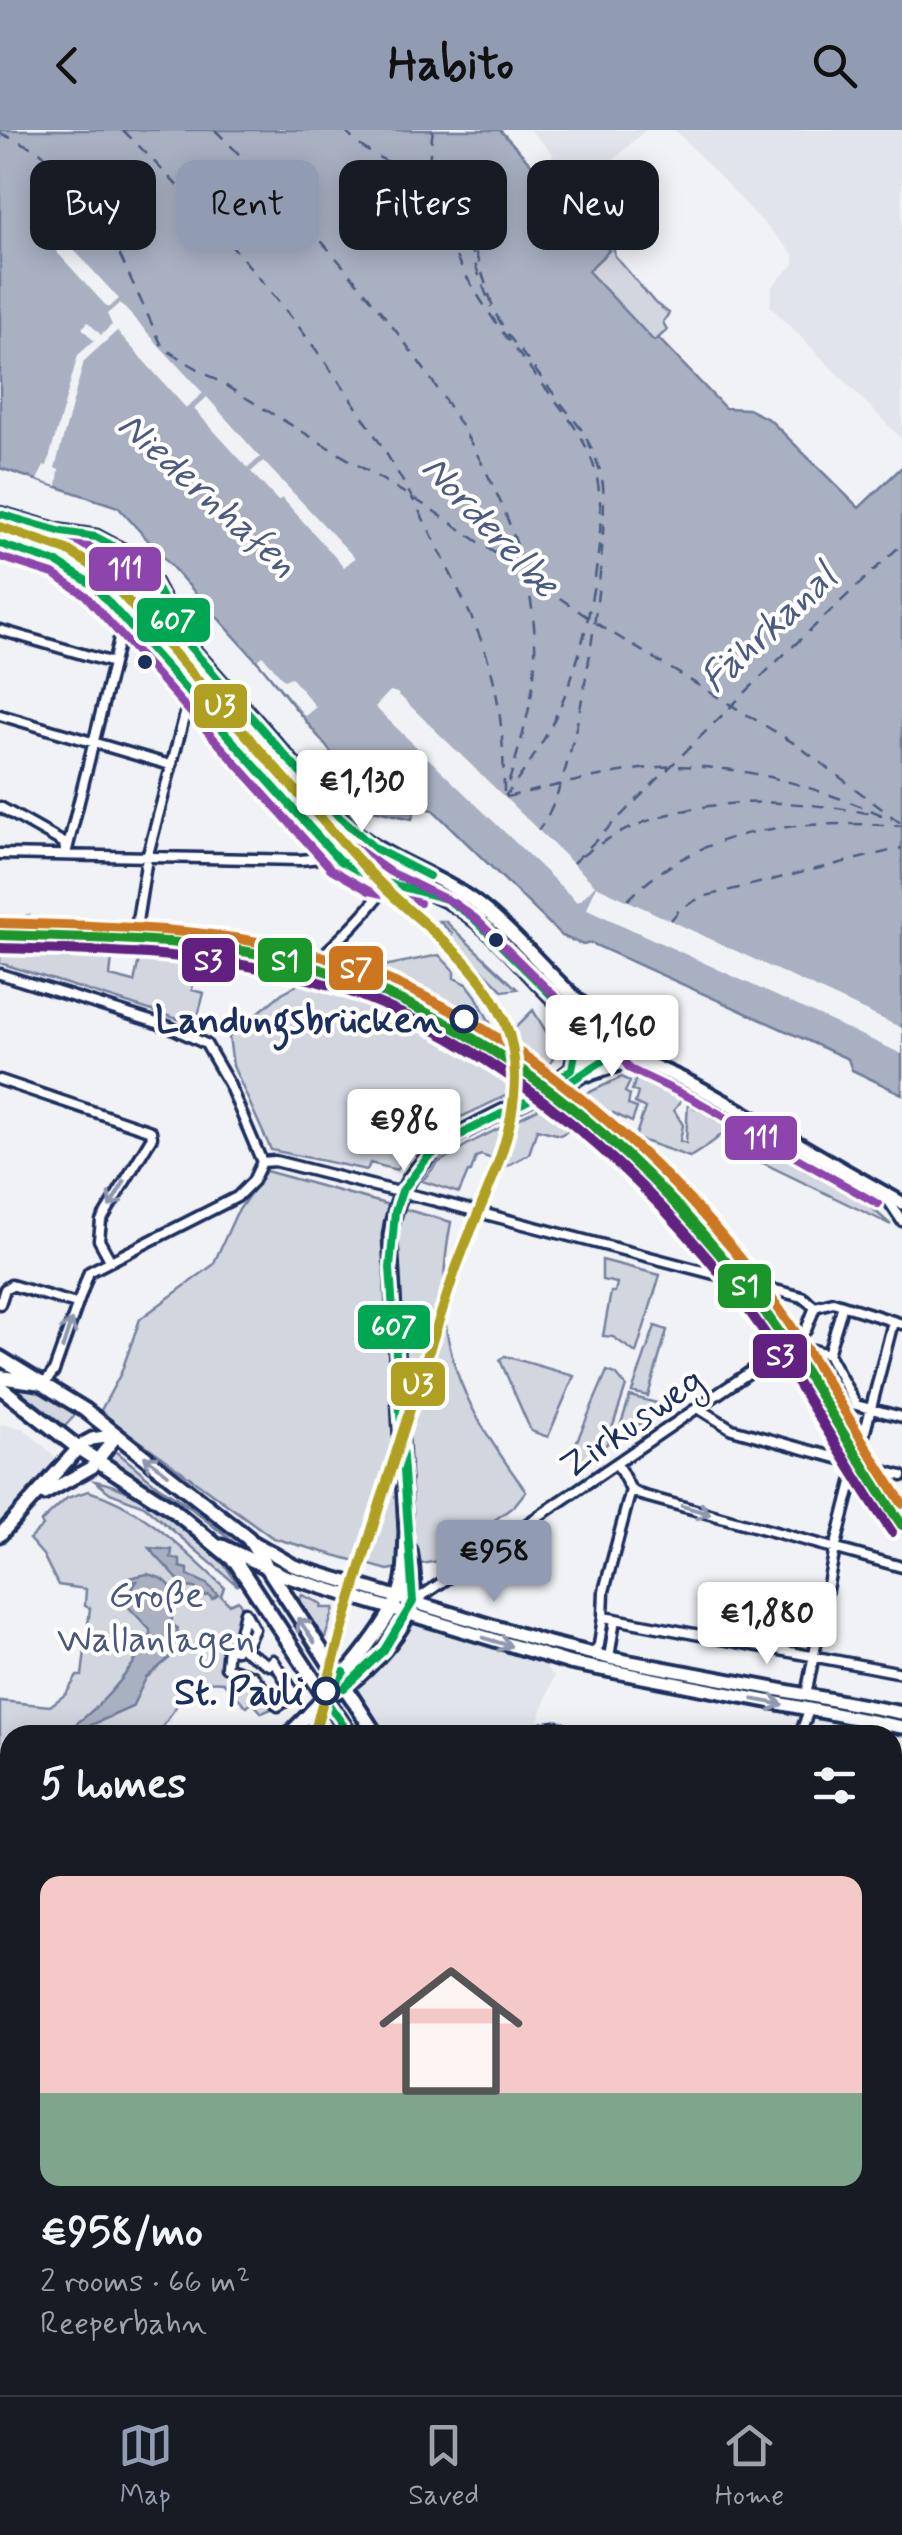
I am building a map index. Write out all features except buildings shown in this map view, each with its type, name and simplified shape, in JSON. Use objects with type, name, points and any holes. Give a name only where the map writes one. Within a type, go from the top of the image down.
[{"type":"main road","points":[[0,514],[62,532],[92,535],[123,550],[149,574],[184,640],[346,825],[392,859],[461,892],[484,910],[607,1035]]},
{"type":"main road","points":[[0,544],[48,558],[93,585],[334,856],[354,871],[434,894],[460,908],[570,1014],[638,1058],[701,1088],[902,1203]]},
{"type":"main road","points":[[570,1014],[577,1043],[576,1073]]},
{"type":"main road","points":[[342,1684],[395,1604],[403,1579],[406,1532],[390,1252],[397,1200],[416,1168],[436,1148],[544,1092],[561,1088],[607,1035]]},
{"type":"main road","points":[[576,1073],[620,1044]]},
{"type":"main road","points":[[576,1073],[607,1071],[638,1058]]},
{"type":"main road","points":[[0,1358],[45,1383],[282,1561],[395,1604]]},
{"type":"main road","points":[[0,1377],[45,1383]]},
{"type":"main road","points":[[0,1387],[78,1448],[158,1498],[212,1540],[246,1575],[343,1725]]},
{"type":"main road","points":[[0,1534],[78,1448],[92,1439],[117,1435]]},
{"type":"main road","points":[[31,1503],[98,1461],[117,1435]]},
{"type":"main road","points":[[298,1725],[342,1684],[362,1674],[402,1627],[410,1608],[412,1560],[406,1532]]},
{"type":"main road","points":[[248,1538],[369,1725]]},
{"type":"main road","points":[[212,1540],[267,1568],[592,1654],[902,1713]]},
{"type":"main road","points":[[410,1608],[583,1666],[891,1725]]},
{"type":"street","points":[[66,854],[124,618]]},
{"type":"street","points":[[0,630],[113,663]]},
{"type":"street","points":[[135,934],[147,858],[190,695]]},
{"type":"street","points":[[0,716],[170,766]]},
{"type":"street","points":[[0,807],[64,843],[66,854]]},
{"type":"street","points":[[0,854],[300,860],[363,854],[392,859],[386,882],[374,900],[321,957],[27,922]]},
{"type":"street","points":[[0,974],[180,1031],[206,1044],[229,1084],[262,1162],[253,1181],[237,1197],[88,1274],[54,1371],[45,1383]]},
{"type":"street","points":[[0,1080],[151,1131],[152,1137],[99,1226],[99,1240],[110,1260]]},
{"type":"street","points":[[262,1162],[275,1161],[432,1200],[802,1297],[815,1307],[828,1302],[897,1323],[870,1409],[835,1549],[806,1695]]},
{"type":"street","points":[[884,1193],[902,1221]]},
{"type":"street","points":[[0,1304],[5,1289],[11,1285],[76,1304]]},
{"type":"street","points":[[843,1305],[828,1354],[856,1406],[902,1417]]},
{"type":"street","name":"Zirkusweg","points":[[410,1608],[791,1344],[806,1330],[815,1307]]},
{"type":"street","points":[[791,1344],[828,1354]]},
{"type":"street","points":[[698,1408],[732,1429],[902,1476]]},
{"type":"street","points":[[592,1654],[599,1645],[604,1590],[631,1490],[617,1464]]},
{"type":"street","points":[[631,1490],[902,1567]]},
{"type":"street","points":[[245,1612],[254,1629],[244,1650],[269,1665],[273,1660],[295,1695],[278,1706],[254,1676],[226,1667],[228,1648],[236,1650],[245,1612]]},
{"type":"street","points":[[603,1617],[902,1674]]},
{"type":"street","points":[[609,1658],[615,1620]]},
{"type":"street","points":[[804,1725],[809,1710]]},
{"type":"shaded area","points":[[530,130],[645,130],[614,160],[551,160],[553,154]]},
{"type":"shaded area","points":[[675,130],[902,130],[902,439],[770,306],[772,286],[794,264],[794,255]]},
{"type":"shaded area","points":[[0,1424],[23,1428],[56,1457],[51,1476],[0,1520]]},
{"type":"shaded area","points":[[416,1623],[545,1666],[554,1676],[537,1725],[381,1725],[356,1692],[375,1665]]},
{"type":"green space","points":[[614,250],[655,303],[669,313],[663,322],[667,330],[654,342],[587,271]]},
{"type":"green space","points":[[439,921],[445,921],[517,989],[503,991]]},
{"type":"green space","points":[[0,927],[41,939],[113,949],[110,976],[134,982],[142,946],[186,952],[197,962],[192,990],[204,993],[197,1020],[219,1032],[0,963]]},
{"type":"green space","points":[[439,955],[454,971],[454,978],[467,984],[497,1036],[501,1036],[506,1073],[521,1067],[515,1028],[533,1010],[556,1048],[551,1061],[506,1096],[435,1130],[397,1170],[370,1163],[367,1170],[271,1150],[233,1066],[229,1037],[282,993],[303,982]]},
{"type":"green space","points":[[622,1077],[630,1082],[625,1092],[630,1095],[628,1105],[637,1108],[632,1122],[613,1113],[607,1128],[584,1123],[560,1135],[537,1129],[529,1154],[503,1168],[510,1143],[497,1149],[492,1159],[476,1157],[459,1193],[422,1181],[438,1163],[468,1144],[544,1106],[571,1101]]},
{"type":"green space","points":[[636,1078],[680,1094],[681,1101],[674,1110],[683,1125],[680,1141],[686,1143],[688,1100],[694,1101],[693,1107],[732,1124],[690,1157],[635,1138],[645,1108],[635,1103],[638,1093],[632,1090]]},
{"type":"green space","points":[[745,1132],[779,1152],[783,1149],[853,1191],[891,1225],[724,1144],[733,1134]]},
{"type":"green space","points":[[266,1171],[451,1222],[444,1300],[455,1366],[482,1427],[526,1491],[514,1506],[438,1561],[388,1570],[273,1538],[100,1412],[121,1373],[140,1319],[213,1265],[236,1214]]},
{"type":"green space","points":[[602,1260],[660,1275],[636,1353],[613,1337],[603,1336],[611,1292],[615,1292],[617,1283],[602,1280]]},
{"type":"green space","points":[[655,1326],[667,1330],[648,1396],[632,1392]]},
{"type":"green space","points":[[505,1356],[574,1376],[548,1437],[531,1431],[500,1360]]},
{"type":"green space","points":[[607,1371],[616,1374],[626,1386],[607,1444],[584,1460],[571,1455]]},
{"type":"green space","points":[[15,1384],[36,1387],[78,1412],[65,1426]]},
{"type":"green space","points":[[630,1396],[668,1406],[616,1439]]},
{"type":"green space","points":[[111,1447],[158,1486],[198,1511],[238,1546],[192,1509],[105,1457]]},
{"type":"green space","points":[[95,1481],[134,1495],[176,1520],[213,1553],[238,1586],[144,1506],[110,1493]]},
{"type":"green space","name":"Große Wallanlagen","points":[[88,1491],[127,1507],[177,1544],[224,1587],[221,1596],[229,1604],[238,1600],[245,1612],[236,1650],[228,1649],[226,1667],[247,1672],[278,1706],[262,1713],[252,1702],[247,1707],[223,1682],[210,1682],[190,1690],[164,1725],[0,1725],[0,1701],[50,1706],[66,1694],[77,1676],[82,1676],[90,1608],[85,1606],[86,1589],[58,1585],[43,1555],[29,1539],[67,1498]]},
{"type":"green space","points":[[302,1595],[322,1604],[321,1608],[334,1608],[325,1638],[299,1602]]},
{"type":"water","points":[[0,130],[500,130],[527,160],[527,250],[609,250],[588,271],[654,341],[658,338],[725,408],[748,409],[770,420],[859,508],[902,467],[902,1094],[852,1070],[848,1059],[591,943],[583,945],[562,936],[433,810],[416,806],[412,819],[369,809],[371,802],[263,668],[118,507],[0,468]]},
{"type":"water","points":[[149,1548],[172,1550],[171,1558],[180,1560],[180,1567],[188,1569],[188,1575],[207,1584],[218,1595],[212,1599],[195,1588],[185,1587]]},
{"type":"water","points":[[147,1574],[166,1582],[177,1599],[171,1603],[172,1624],[177,1628],[181,1648],[146,1678],[132,1707],[92,1725],[74,1725],[110,1693],[150,1639],[150,1630],[124,1602],[125,1592],[129,1594],[137,1581],[123,1584],[124,1579]]},
{"type":"pier","points":[[55,250],[74,250],[119,299],[108,308]]},
{"type":"pier","points":[[120,303],[203,393],[186,408],[117,331],[84,361],[55,468],[59,470],[57,486],[37,480],[47,466],[78,355],[94,341],[82,328],[88,322],[101,335],[112,325],[107,314]]},
{"type":"pier","points":[[207,397],[260,457],[248,468],[194,409]]},
{"type":"pier","points":[[263,461],[355,558],[344,567],[282,498],[278,501],[251,472]]},
{"type":"pier","points":[[263,656],[284,680],[291,677],[316,707],[305,716],[258,660]]},
{"type":"pier","points":[[390,691],[397,693],[595,885],[581,900],[577,902],[375,707]]},
{"type":"pier","points":[[596,886],[902,1028],[902,1054],[587,909]]},
{"type":"ferry route","points":[[123,130],[216,228],[302,331],[378,440],[412,498],[487,656],[500,717],[504,797]]},
{"type":"ferry route","points":[[215,130],[370,298],[420,364],[464,432],[500,502],[525,572],[535,642],[531,699],[506,791]]},
{"type":"ferry route","points":[[344,130],[385,160]]},
{"type":"ferry route","points":[[433,130],[430,183],[449,242],[490,314],[583,442],[595,469],[600,499],[597,565],[577,662],[559,710],[535,754],[505,796]]},
{"type":"ferry route","points":[[0,133],[60,166],[109,232],[163,348],[431,509],[599,625],[797,745],[902,824]]},
{"type":"ferry route","points":[[472,250],[491,307]]},
{"type":"ferry route","points":[[475,250],[495,313],[581,429],[603,486],[596,611],[578,718],[553,805],[538,830]]},
{"type":"ferry route","points":[[573,863],[902,544]]},
{"type":"ferry route","points":[[506,797],[632,770],[681,766],[774,778],[892,819]]},
{"type":"ferry route","points":[[582,856],[615,835],[651,820],[727,804],[805,804],[882,816]]},
{"type":"ferry route","points":[[628,900],[657,874],[721,841],[791,826],[902,826]]},
{"type":"ferry route","points":[[671,920],[680,909],[702,897],[902,848]]},
{"type":"transit line","name":"607","points":[[0,514],[62,532],[96,537],[132,556],[154,583],[184,640],[339,817],[376,849],[429,876]]},
{"type":"transit line","name":"U3","points":[[0,527],[67,550],[102,572],[373,876],[479,978],[504,1020],[511,1043],[514,1093],[506,1138],[459,1260],[415,1393],[317,1725]]},
{"type":"transit line","name":"111","points":[[0,527],[60,544],[89,547],[116,559],[144,590],[175,648],[349,843],[390,872],[454,903],[476,919],[576,1017],[615,1049],[630,1069],[695,1100],[878,1204]]},
{"type":"transit line","name":"607","points":[[0,544],[58,563],[93,585],[339,860],[373,879],[446,899],[472,917],[570,1014],[577,1043],[572,1069],[537,1096],[467,1131],[427,1158],[402,1191],[395,1212],[390,1268],[413,1602],[384,1650],[344,1688]]},
{"type":"transit line","name":"111","points":[[0,557],[53,574],[85,595],[331,869],[369,891],[420,903]]},
{"type":"transit line","name":"S7","points":[[0,923],[189,932],[301,951],[369,972],[498,1038],[559,1081],[616,1129],[719,1233],[782,1313],[902,1503]]},
{"type":"transit line","name":"S1","points":[[0,935],[152,941],[265,955],[369,987],[433,1016],[495,1052],[609,1139],[709,1241],[773,1323],[902,1525]]},
{"type":"transit line","name":"S3","points":[[0,948],[184,957],[293,975],[359,995],[423,1024],[485,1060],[545,1102],[601,1149],[701,1251],[764,1331],[892,1532]]},
{"type":"transit line","name":"607","points":[[562,1087],[604,1060],[624,1040]]},
{"type":"transit line","name":"607","points":[[343,1725],[325,1699],[344,1672]]},
{"type":"place","name":"Landungsbrücken","points":[[464,1019]]},
{"type":"place","name":"St. Pauli","points":[[326,1691]]},
{"type":"water label","name":"Niedernhafen","points":[[209,493]]},
{"type":"water label","name":"Norderelbe","points":[[491,525]]},
{"type":"water label","name":"Fährkanal","points":[[767,627]]}]
